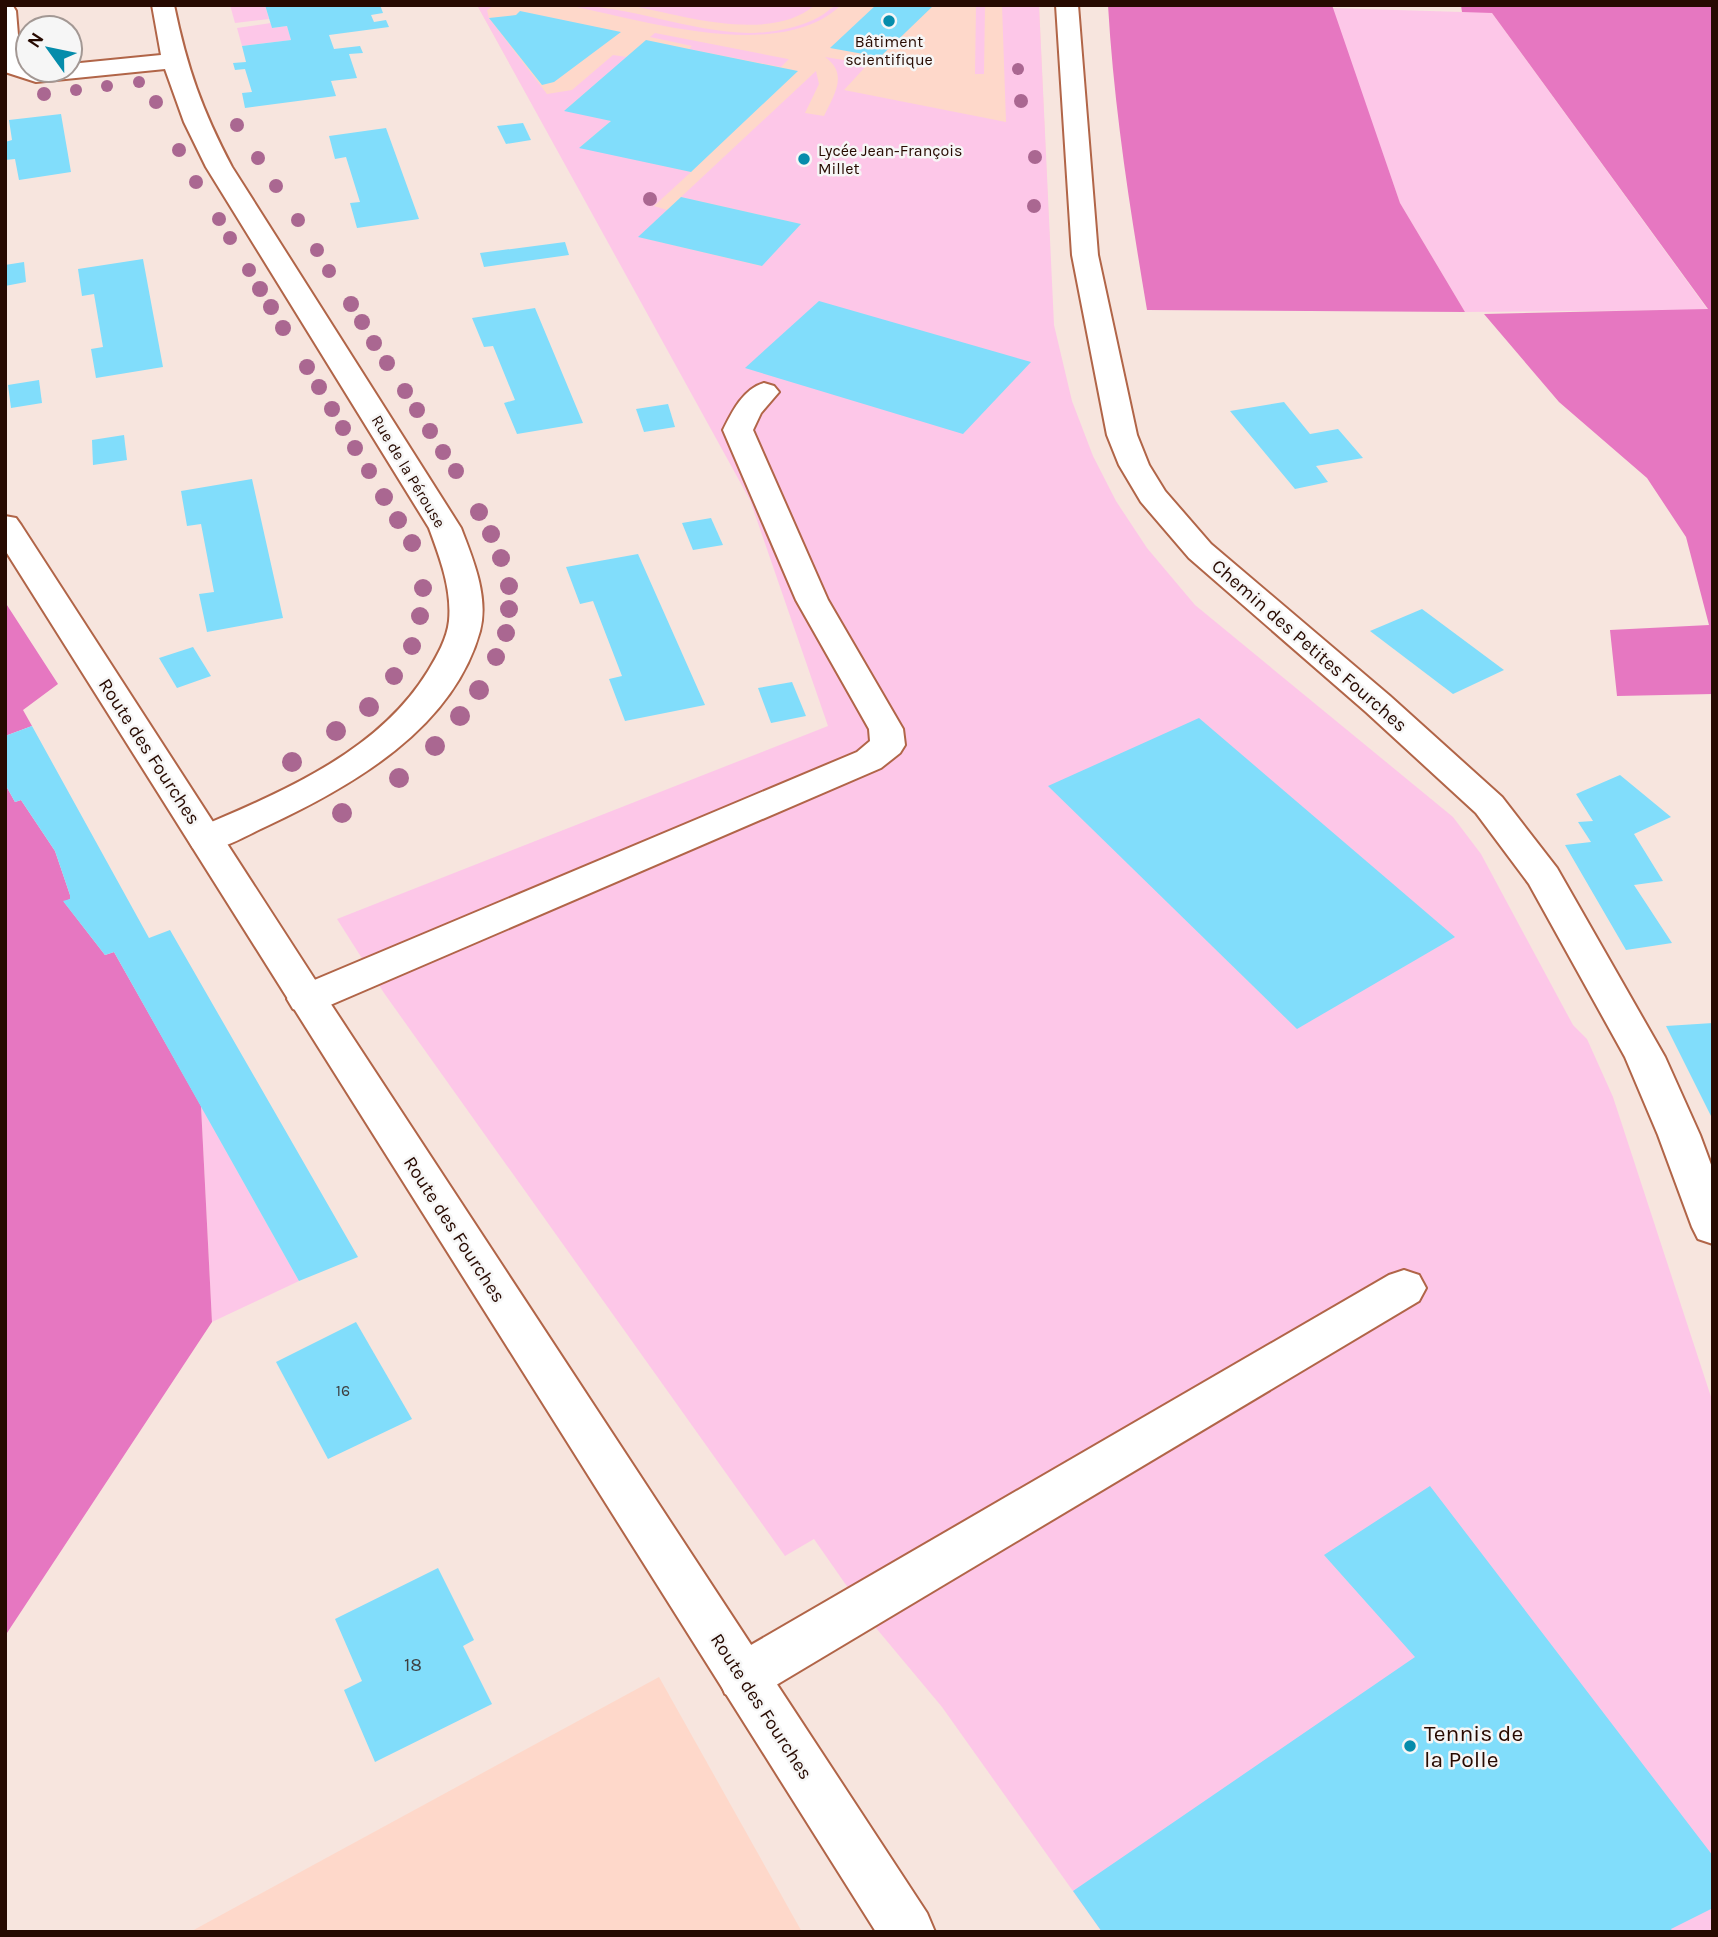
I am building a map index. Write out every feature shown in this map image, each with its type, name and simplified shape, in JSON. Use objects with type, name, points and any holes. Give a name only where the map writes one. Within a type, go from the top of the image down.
[{"type":"street","name":"Rue de la Pérouse","points":[[163,5],[174,61],[196,122],[219,167],[445,528],[459,565],[464,595],[465,622],[456,649],[443,677],[419,709],[389,737],[343,772],[294,799],[206,839]]},
{"type":"street","name":"Chemin des Petites Fourches","points":[[1067,5],[1085,255],[1122,435],[1134,465],[1152,495],[1200,551],[1461,776],[1489,805],[1544,877],[1644,1057],[1679,1135],[1713,1227]]},
{"type":"street","points":[[5,11],[8,59],[11,66],[23,72],[54,74],[174,61]]},
{"type":"street","points":[[307,999],[869,760],[888,745],[886,729],[812,600],[738,430],[748,410],[764,392]]},
{"type":"street","name":"Route des Fourches","points":[[5,524],[307,999],[908,1932]]},
{"type":"street","points":[[743,1677],[1404,1288]]},
{"type":"shaded area","points":[[230,5],[265,5],[269,19],[235,23]]},
{"type":"shaded area","name":"Lycée Jean-François Millet","points":[[477,5],[1039,5],[1050,250],[646,309]]},
{"type":"shaded area","points":[[477,5],[495,5],[487,10],[489,18],[547,94],[572,90],[613,55],[627,57],[565,110],[611,121],[580,147],[691,172],[654,206],[667,210],[639,237],[761,266],[801,224],[681,197],[816,71],[819,84],[805,113],[824,116],[835,93],[838,78],[836,70],[825,57],[868,64],[844,90],[1006,122],[1002,5],[1039,5],[1054,325],[1072,401],[1093,456],[1116,501],[1147,548],[1195,605],[1453,817],[1481,854],[1573,1025],[1587,1039],[1613,1097],[1713,1403],[1713,1932],[1102,1932],[942,1707],[876,1628],[814,1539],[785,1556],[384,993],[337,919],[828,726],[750,500]]},
{"type":"shaded area","points":[[567,5],[613,9],[704,28],[750,33],[794,27],[841,5],[815,23],[783,32],[747,35],[671,27]]},
{"type":"shaded area","points":[[629,5],[815,5],[796,17],[774,23],[750,25],[698,20]]},
{"type":"shaded area","points":[[976,5],[985,5],[984,74],[975,74]]},
{"type":"shaded area","points":[[1108,5],[1332,5],[1400,203],[1465,312],[1147,310],[1118,120]]},
{"type":"shaded area","points":[[1461,5],[1492,13],[1708,310],[1465,312],[1400,203],[1332,8],[1462,12]]},
{"type":"shaded area","points":[[1461,5],[1713,5],[1713,694],[1617,696],[1610,630],[1709,625],[1686,537],[1647,478],[1559,402],[1484,314],[1708,309],[1492,13],[1462,12]]},
{"type":"shaded area","points":[[271,23],[272,28],[287,26],[291,40],[242,46],[237,28]]},
{"type":"shaded area","points":[[655,33],[789,59],[781,67],[689,49],[692,46],[650,37]]},
{"type":"shaded area","points":[[5,602],[58,684],[23,710],[32,726],[5,736]]},
{"type":"shaded area","points":[[5,784],[15,802],[21,800],[55,851],[70,895],[70,899],[64,902],[105,955],[114,952],[201,1106],[212,1322],[5,1636]]},
{"type":"shaded area","points":[[201,1106],[299,1281],[212,1322]]},
{"type":"shaded area","points":[[659,1677],[802,1932],[190,1932]]},
{"type":"building","points":[[265,5],[380,5],[383,13],[371,15],[374,22],[386,20],[389,27],[329,35],[334,49],[360,46],[363,53],[349,54],[357,78],[331,81],[336,96],[245,108],[242,93],[252,92],[245,69],[235,70],[233,63],[246,62],[242,46],[291,40],[287,26],[272,28]]},
{"type":"building","name":"Bâtiment scientifique","points":[[876,5],[934,5],[880,57],[830,48]]},
{"type":"building","points":[[520,11],[621,32],[554,82],[542,85],[489,18],[516,15]]},
{"type":"building","points":[[646,40],[798,71],[691,172],[579,148],[611,121],[564,111]]},
{"type":"building","points":[[61,114],[71,172],[19,180],[15,159],[5,160],[5,142],[12,140],[9,120]]},
{"type":"building","points":[[523,123],[531,140],[506,144],[497,126]]},
{"type":"building","points":[[386,128],[419,219],[357,228],[350,203],[360,202],[346,157],[335,159],[329,136]]},
{"type":"building","points":[[681,197],[801,224],[762,266],[638,237]]},
{"type":"building","points":[[565,242],[569,255],[484,267],[480,253]]},
{"type":"building","points":[[143,259],[163,367],[96,378],[91,349],[103,347],[94,294],[82,296],[78,269]]},
{"type":"building","points":[[24,262],[26,282],[5,286],[5,265]]},
{"type":"building","points":[[819,301],[1031,362],[963,434],[745,368]]},
{"type":"building","points":[[535,308],[583,423],[517,434],[504,403],[515,400],[493,346],[484,347],[472,318]]},
{"type":"building","points":[[39,380],[42,403],[11,408],[8,385]]},
{"type":"building","points":[[1284,402],[1310,434],[1338,429],[1363,458],[1316,466],[1328,482],[1295,489],[1230,411]]},
{"type":"building","points":[[668,404],[675,427],[644,432],[636,409]]},
{"type":"building","points":[[124,435],[127,460],[93,465],[92,440]]},
{"type":"building","points":[[252,479],[283,618],[207,632],[199,594],[214,592],[201,524],[187,526],[181,491]]},
{"type":"building","points":[[711,518],[723,545],[693,550],[682,523]]},
{"type":"building","points":[[638,554],[705,705],[625,721],[609,679],[622,676],[593,601],[580,604],[566,567]]},
{"type":"building","points":[[1422,609],[1504,670],[1453,694],[1370,631]]},
{"type":"building","points":[[193,647],[211,676],[177,688],[159,658]]},
{"type":"building","points":[[792,682],[806,716],[771,723],[758,688]]},
{"type":"building","points":[[1199,718],[1455,937],[1297,1029],[1048,786]]},
{"type":"building","points":[[32,726],[149,938],[170,930],[358,1257],[299,1281],[114,952],[105,955],[63,901],[70,899],[70,895],[55,851],[21,800],[15,802],[5,784],[5,736]]},
{"type":"building","points":[[1620,775],[1671,817],[1634,834],[1663,881],[1634,885],[1672,943],[1626,950],[1565,845],[1591,842],[1578,822],[1593,821],[1576,794]]},
{"type":"building","points":[[1713,1023],[1713,1120],[1666,1026]]},
{"type":"building","points":[[356,1322],[412,1419],[328,1459],[276,1362]]},
{"type":"building","name":"Tennis de la Polle","points":[[1430,1486],[1713,1856],[1713,1908],[1671,1929],[1673,1932],[1102,1932],[1073,1891],[1415,1657],[1324,1555]]},
{"type":"building","points":[[438,1568],[474,1640],[463,1646],[492,1704],[375,1762],[344,1690],[362,1681],[335,1619]]},
{"type":"place","name":"Bâtiment scientifique","points":[[889,21]]},
{"type":"place","name":"Lycée Jean-François Millet","points":[[804,159]]},
{"type":"place","name":"Tennis de la Polle","points":[[1410,1746]]}]
